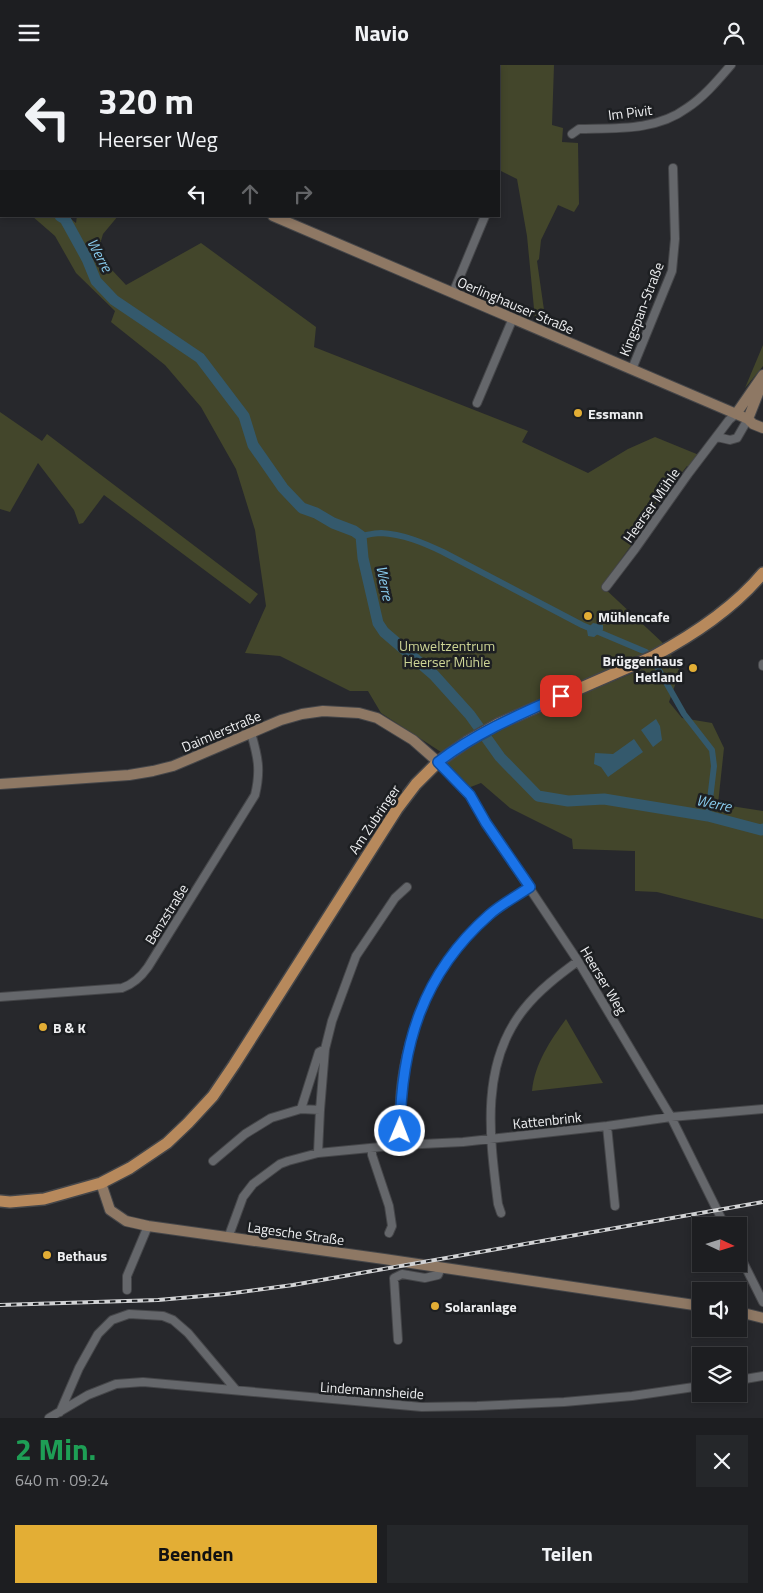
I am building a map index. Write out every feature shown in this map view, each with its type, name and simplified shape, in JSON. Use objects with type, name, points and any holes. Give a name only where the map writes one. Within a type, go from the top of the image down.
[{"type":"main road","name":"Am Zubringer","points":[[0,1201],[44,1199],[101,1183],[130,1168],[167,1143],[213,1096],[397,809],[416,784],[438,762],[468,741],[498,724],[673,646],[720,614],[738,599],[763,573]]},
{"type":"street","name":"Im Pivit","points":[[572,134],[579,129],[648,125],[675,115],[687,109],[731,65]]},
{"type":"street","name":"Kingspan-Straße","points":[[632,369],[672,271],[675,239],[673,168]]},
{"type":"street","name":"Oerlinghauser Straße","points":[[275,217],[748,419],[753,424],[763,428]]},
{"type":"street","points":[[453,293],[485,217]]},
{"type":"street","points":[[477,403],[514,318]]},
{"type":"street","points":[[736,414],[763,375]]},
{"type":"street","points":[[717,437],[730,440],[737,438],[748,419],[763,381]]},
{"type":"street","name":"Heerser Mühle","points":[[606,587],[682,482],[729,420],[736,414]]},
{"type":"street","name":"Oerlinghauser Straße","points":[[748,419],[754,418],[763,421]]},
{"type":"street","name":"Daimlerstraße","points":[[0,784],[129,775],[153,771],[179,763],[281,720],[312,712],[330,711],[360,713],[377,718],[428,752],[438,762]]},
{"type":"street","name":"Benzstraße","points":[[0,997],[122,988],[134,983],[141,977],[255,795],[259,772],[251,733]]},
{"type":"street","name":"Heerser Weg","points":[[438,762],[470,795],[486,823],[578,961],[671,1117],[721,1217]]},
{"type":"street","points":[[318,1153],[325,1049],[332,1021],[356,956],[394,898],[407,887]]},
{"type":"street","points":[[402,1145],[400,1101],[404,1069],[415,1023],[428,993],[462,942],[490,914],[530,887]]},
{"type":"street","points":[[501,1213],[498,1204],[490,1139],[490,1103],[495,1068],[508,1034],[524,1009],[549,983],[578,961]]},
{"type":"street","points":[[301,1109],[319,1052],[325,1049]]},
{"type":"street","points":[[213,1161],[245,1134],[271,1118],[301,1109],[320,1110]]},
{"type":"street","name":"Kattenbrink","points":[[228,1238],[243,1197],[253,1183],[280,1164],[318,1153],[402,1145],[463,1142],[671,1117],[763,1109]]},
{"type":"street","points":[[608,1126],[615,1206]]},
{"type":"street","points":[[372,1148],[372,1155],[389,1206],[392,1225],[389,1233]]},
{"type":"street","name":"Lagesche Straße","points":[[101,1183],[110,1210],[126,1221],[148,1226],[692,1305]]},
{"type":"street","points":[[127,1290],[127,1276],[148,1226]]},
{"type":"street","points":[[398,1340],[394,1278],[402,1274],[425,1278],[438,1275],[441,1268]]},
{"type":"street","points":[[748,1271],[763,1302]]},
{"type":"street","points":[[60,1412],[79,1368],[98,1334],[112,1320],[129,1314],[163,1316],[173,1320],[188,1333],[236,1390]]},
{"type":"street","points":[[747,1314],[763,1318]]},
{"type":"street","points":[[747,1379],[763,1376]]},
{"type":"street","name":"Lindemannsheide","points":[[49,1418],[88,1395],[116,1384],[143,1382],[422,1407],[564,1402],[692,1387]]},
{"type":"green space","points":[[500,65],[554,65],[552,125],[563,128],[562,142],[578,143],[579,204],[574,212],[558,205],[541,240],[539,259],[537,261],[544,310],[562,328],[563,332],[535,319],[527,236],[517,179],[500,170]]},
{"type":"green space","name":"Umweltzentrum Heerser Mühle","points":[[33,217],[68,217],[76,223],[77,217],[117,217],[103,234],[97,254],[126,285],[201,243],[316,327],[314,347],[528,431],[522,442],[588,473],[628,449],[655,437],[699,455],[690,467],[687,466],[669,489],[667,488],[639,526],[642,530],[602,586],[665,645],[441,752],[381,713],[368,691],[350,691],[280,656],[245,653],[266,606],[255,530],[236,469],[201,407],[165,365],[111,322],[115,311],[76,273],[55,236]]},
{"type":"green space","points":[[763,345],[763,366],[745,388]]},
{"type":"green space","points":[[0,412],[42,441],[47,434],[258,594],[250,604],[104,495],[83,523],[79,524],[74,510],[38,463],[10,512],[0,509]]},
{"type":"green space","points":[[671,655],[680,671],[669,702],[682,718],[712,723],[724,748],[718,804],[763,811],[763,919],[657,892],[635,891],[635,851],[573,849],[572,839],[510,808],[481,783],[468,788],[444,762],[506,726],[645,668]]},
{"type":"green space","points":[[566,1019],[603,1083],[532,1091],[540,1062],[549,1044]]},
{"type":"water","points":[[581,623],[589,627],[593,623],[603,625],[603,630],[594,637],[588,636],[587,630],[579,626]]},
{"type":"water","points":[[656,719],[660,726],[662,740],[653,747],[641,730]]},
{"type":"water","points":[[634,739],[643,752],[608,777],[601,767],[594,764],[595,753],[613,754]]},
{"type":"waterway","name":"Werre","points":[[62,217],[65,219],[87,259],[96,281],[114,300],[200,358],[244,416],[253,445],[283,488],[302,508],[354,531],[361,536],[363,558],[378,623],[384,632],[434,675],[470,715],[500,757],[538,796],[568,801],[604,799],[708,816],[763,829]]},
{"type":"waterway","points":[[361,536],[378,533],[389,534],[421,542],[582,625],[646,652]]},
{"type":"waterway","points":[[655,663],[684,714],[712,750],[714,766],[708,816]]},
{"type":"railway","points":[[0,1305],[158,1300],[226,1294],[293,1285],[763,1202]]},
{"type":"place","name":"Essmann","points":[[578,413]]},
{"type":"place","name":"Mühlencafe","points":[[588,616]]},
{"type":"place","name":"Brüggenhaus Hetland","points":[[693,668]]},
{"type":"place","name":"B & K","points":[[43,1027]]},
{"type":"place","name":"Bethaus","points":[[47,1255]]},
{"type":"place","name":"Solaranlage","points":[[435,1306]]},
{"type":"route","points":[[400,1131],[400,1101],[407,1052],[415,1023],[428,993],[462,942],[490,914],[530,887],[486,823],[470,795],[438,762],[468,741],[498,724],[561,696]]}]
